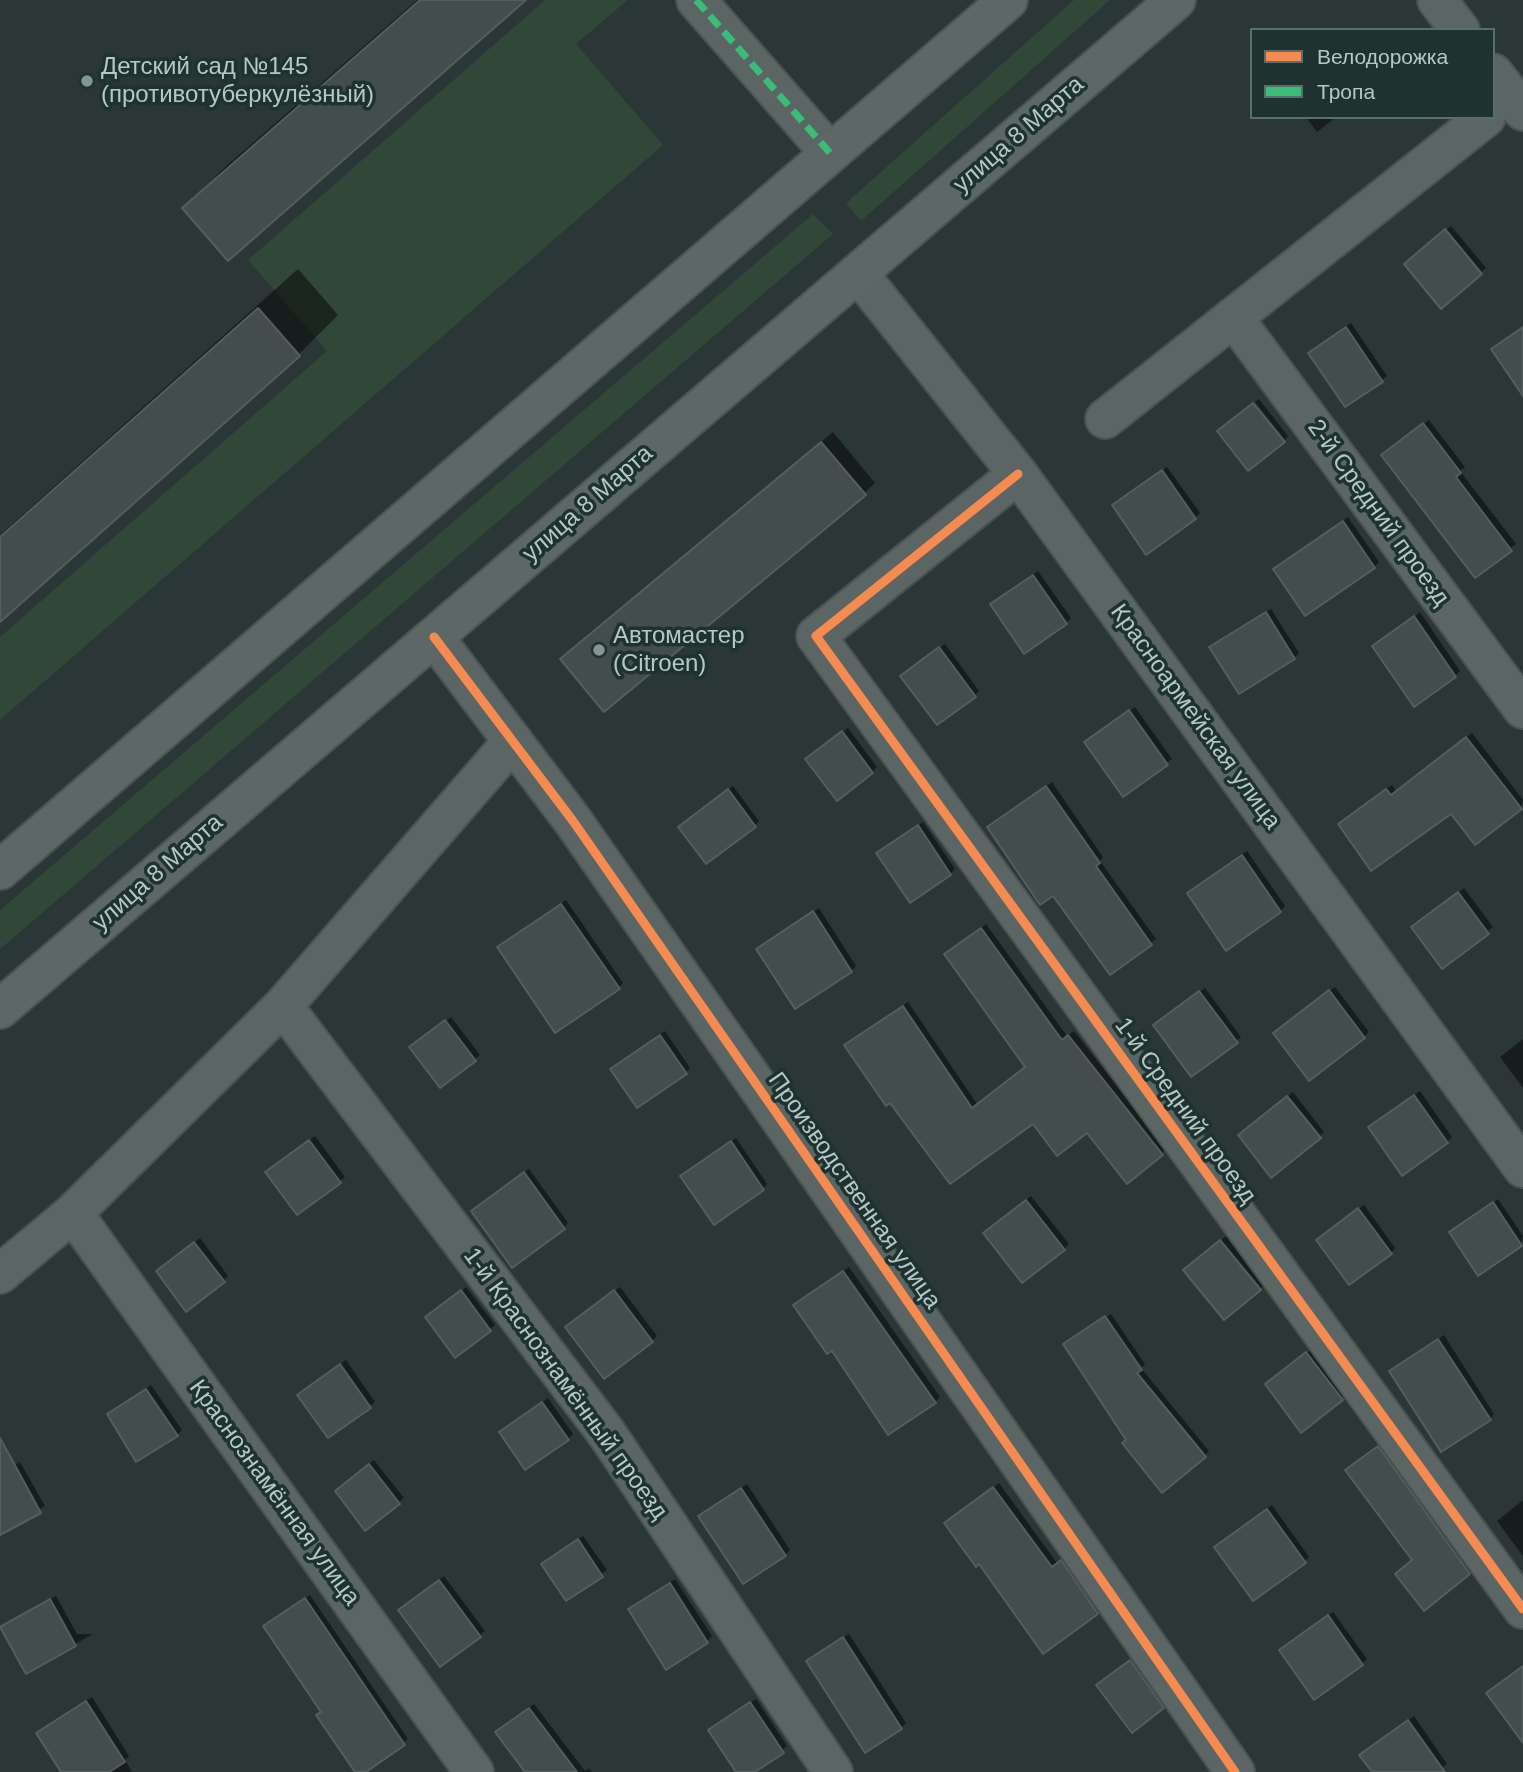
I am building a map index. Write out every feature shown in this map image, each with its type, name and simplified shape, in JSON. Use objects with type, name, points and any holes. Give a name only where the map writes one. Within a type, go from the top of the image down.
[{"type":"main road","points":[[0,870],[1008,0]]},
{"type":"main road","name":"улица 8 Марта","points":[[0,1009],[1176,0]]},
{"type":"street","points":[[696,0],[830,153]]},
{"type":"street","points":[[1437,0],[1458,28]]},
{"type":"street","points":[[1105,419],[1480,119]]},
{"type":"street","name":"Красноармейская улица","points":[[858,273],[1018,474],[1523,1168]]},
{"type":"street","name":"2-й Средний проезд","points":[[1233,317],[1523,709]]},
{"type":"street","name":"1-й Средний проезд","points":[[1018,474],[816,636],[1523,1609]]},
{"type":"street","name":"Производственная улица","points":[[433,637],[573,821],[1235,1772]]},
{"type":"street","points":[[0,1274],[73,1213],[284,1006],[513,741]]},
{"type":"street","name":"1-й Краснознамённый проезд","points":[[284,1006],[607,1434],[832,1772]]},
{"type":"street","name":"Краснознамённая улица","points":[[73,1213],[474,1772]]},
{"type":"green space","points":[[545,0],[628,0],[576,44],[663,145],[0,720],[0,637],[327,351],[248,260]]},
{"type":"green space","points":[[1074,0],[1110,0],[861,221],[846,203]]},
{"type":"green space","points":[[813,214],[833,234],[0,949],[0,910]]},
{"type":"building","points":[[420,0],[526,0],[228,261],[182,208]]},
{"type":"building","points":[[1445,229],[1482,274],[1441,309],[1404,264]]},
{"type":"building","points":[[258,308],[300,356],[0,622],[0,537]]},
{"type":"building","points":[[1346,327],[1383,382],[1345,407],[1308,353]]},
{"type":"building","points":[[1523,327],[1523,396],[1491,349]]},
{"type":"building","points":[[1253,403],[1285,442],[1248,471],[1217,431]]},
{"type":"building","points":[[1423,423],[1461,473],[1456,477],[1512,551],[1475,578],[1381,455]]},
{"type":"building","points":[[821,442],[866,495],[604,712],[560,659]]},
{"type":"building","points":[[1162,470],[1196,519],[1146,555],[1112,505]]},
{"type":"building","points":[[1343,521],[1375,568],[1305,616],[1273,569]]},
{"type":"building","points":[[1033,575],[1067,624],[1024,654],[990,604]]},
{"type":"building","points":[[1266,612],[1295,659],[1239,694],[1209,647]]},
{"type":"building","points":[[1414,616],[1456,677],[1414,707],[1372,646]]},
{"type":"building","points":[[939,647],[976,697],[937,725],[900,676]]},
{"type":"building","points":[[1129,710],[1168,765],[1123,797],[1084,742]]},
{"type":"building","points":[[842,731],[873,773],[837,801],[805,759]]},
{"type":"building","points":[[1466,737],[1522,809],[1475,845],[1451,814],[1371,871],[1338,824],[1386,789],[1391,795]]},
{"type":"building","points":[[1046,786],[1100,863],[1096,866],[1152,945],[1110,975],[1053,896],[1040,905],[987,827]]},
{"type":"building","points":[[728,789],[756,827],[706,864],[678,827]]},
{"type":"building","points":[[918,825],[951,875],[910,903],[876,853]]},
{"type":"building","points":[[1242,855],[1281,912],[1226,951],[1187,893]]},
{"type":"building","points":[[1458,892],[1489,934],[1442,969],[1411,927]]},
{"type":"building","points":[[561,904],[620,989],[555,1033],[497,947]]},
{"type":"building","points":[[813,911],[852,972],[795,1009],[756,949]]},
{"type":"building","points":[[981,928],[1062,1040],[1068,1035],[1163,1155],[1127,1184],[1087,1133],[1057,1156],[1033,1124],[950,1184],[890,1103],[886,1106],[844,1045],[903,1006],[972,1108],[1025,1067],[944,954]]},
{"type":"building","points":[[1329,990],[1365,1038],[1309,1081],[1273,1033]]},
{"type":"building","points":[[1199,991],[1238,1043],[1191,1077],[1153,1025]]},
{"type":"building","points":[[445,1020],[476,1061],[440,1088],[409,1047]]},
{"type":"building","points":[[660,1035],[687,1074],[637,1108],[610,1069]]},
{"type":"building","points":[[1414,1095],[1448,1143],[1402,1176],[1368,1127]]},
{"type":"building","points":[[1287,1096],[1321,1138],[1271,1178],[1238,1135]]},
{"type":"building","points":[[309,1140],[341,1183],[297,1215],[265,1172]]},
{"type":"building","points":[[731,1141],[764,1190],[714,1225],[680,1176]]},
{"type":"building","points":[[524,1172],[565,1229],[512,1268],[471,1211]]},
{"type":"building","points":[[1026,1200],[1065,1250],[1022,1283],[983,1233]]},
{"type":"building","points":[[1493,1202],[1522,1246],[1478,1276],[1449,1232]]},
{"type":"building","points":[[1358,1208],[1392,1254],[1349,1285],[1316,1240]]},
{"type":"building","points":[[1220,1240],[1261,1290],[1224,1320],[1183,1270]]},
{"type":"building","points":[[194,1242],[225,1282],[186,1312],[156,1271]]},
{"type":"building","points":[[843,1271],[936,1403],[888,1435],[832,1351],[827,1354],[793,1305]]},
{"type":"building","points":[[461,1290],[491,1331],[455,1358],[425,1317]]},
{"type":"building","points":[[614,1290],[653,1342],[604,1379],[565,1327]]},
{"type":"building","points":[[1105,1316],[1142,1370],[1137,1373],[1206,1457],[1162,1493],[1122,1443],[1126,1440],[1063,1344]]},
{"type":"building","points":[[1438,1339],[1491,1420],[1441,1452],[1389,1371]]},
{"type":"building","points":[[1306,1352],[1343,1400],[1301,1433],[1265,1384]]},
{"type":"building","points":[[340,1364],[371,1408],[328,1438],[297,1395]]},
{"type":"building","points":[[146,1389],[178,1436],[136,1462],[107,1414]]},
{"type":"building","points":[[542,1402],[569,1440],[525,1470],[499,1432]]},
{"type":"building","points":[[0,1438],[41,1513],[0,1535]]},
{"type":"building","points":[[1378,1446],[1470,1574],[1424,1611],[1395,1574],[1412,1560],[1345,1470]]},
{"type":"building","points":[[369,1464],[400,1504],[365,1531],[335,1491]]},
{"type":"building","points":[[993,1487],[1052,1567],[1061,1560],[1098,1614],[1043,1654],[979,1564],[976,1567],[944,1523]]},
{"type":"building","points":[[741,1488],[786,1556],[743,1584],[698,1516]]},
{"type":"building","points":[[1267,1509],[1306,1563],[1253,1601],[1214,1547]]},
{"type":"building","points":[[578,1539],[603,1577],[566,1601],[541,1564]]},
{"type":"building","points":[[439,1580],[481,1637],[440,1667],[398,1610]]},
{"type":"building","points":[[670,1583],[708,1643],[666,1670],[628,1609]]},
{"type":"building","points":[[305,1598],[405,1745],[366,1772],[355,1772],[316,1715],[321,1712],[263,1626]]},
{"type":"building","points":[[50,1599],[76,1646],[26,1674],[0,1627]]},
{"type":"building","points":[[1328,1615],[1363,1665],[1314,1700],[1279,1650]]},
{"type":"building","points":[[843,1637],[902,1729],[865,1753],[806,1661]]},
{"type":"building","points":[[1130,1660],[1164,1708],[1132,1733],[1096,1685]]},
{"type":"building","points":[[1523,1666],[1523,1743],[1486,1693]]},
{"type":"building","points":[[86,1701],[125,1762],[109,1772],[61,1772],[36,1733]]},
{"type":"building","points":[[750,1702],[784,1753],[755,1772],[736,1772],[708,1730]]},
{"type":"building","points":[[529,1708],[577,1772],[525,1772],[495,1732]]},
{"type":"building","points":[[1408,1720],[1445,1772],[1372,1772],[1359,1755]]},
{"type":"marked path","points":[[696,0],[830,153]]},
{"type":"cycle path","points":[[1018,474],[816,636],[1523,1609]]},
{"type":"cycle path","points":[[434,637],[573,821],[1235,1772]]},
{"type":"place","name":"Детский сад №145 (противотуберкулёзный)","points":[[87,81]]},
{"type":"place","name":"Автомастер (Citroen)","points":[[599,650]]}]
